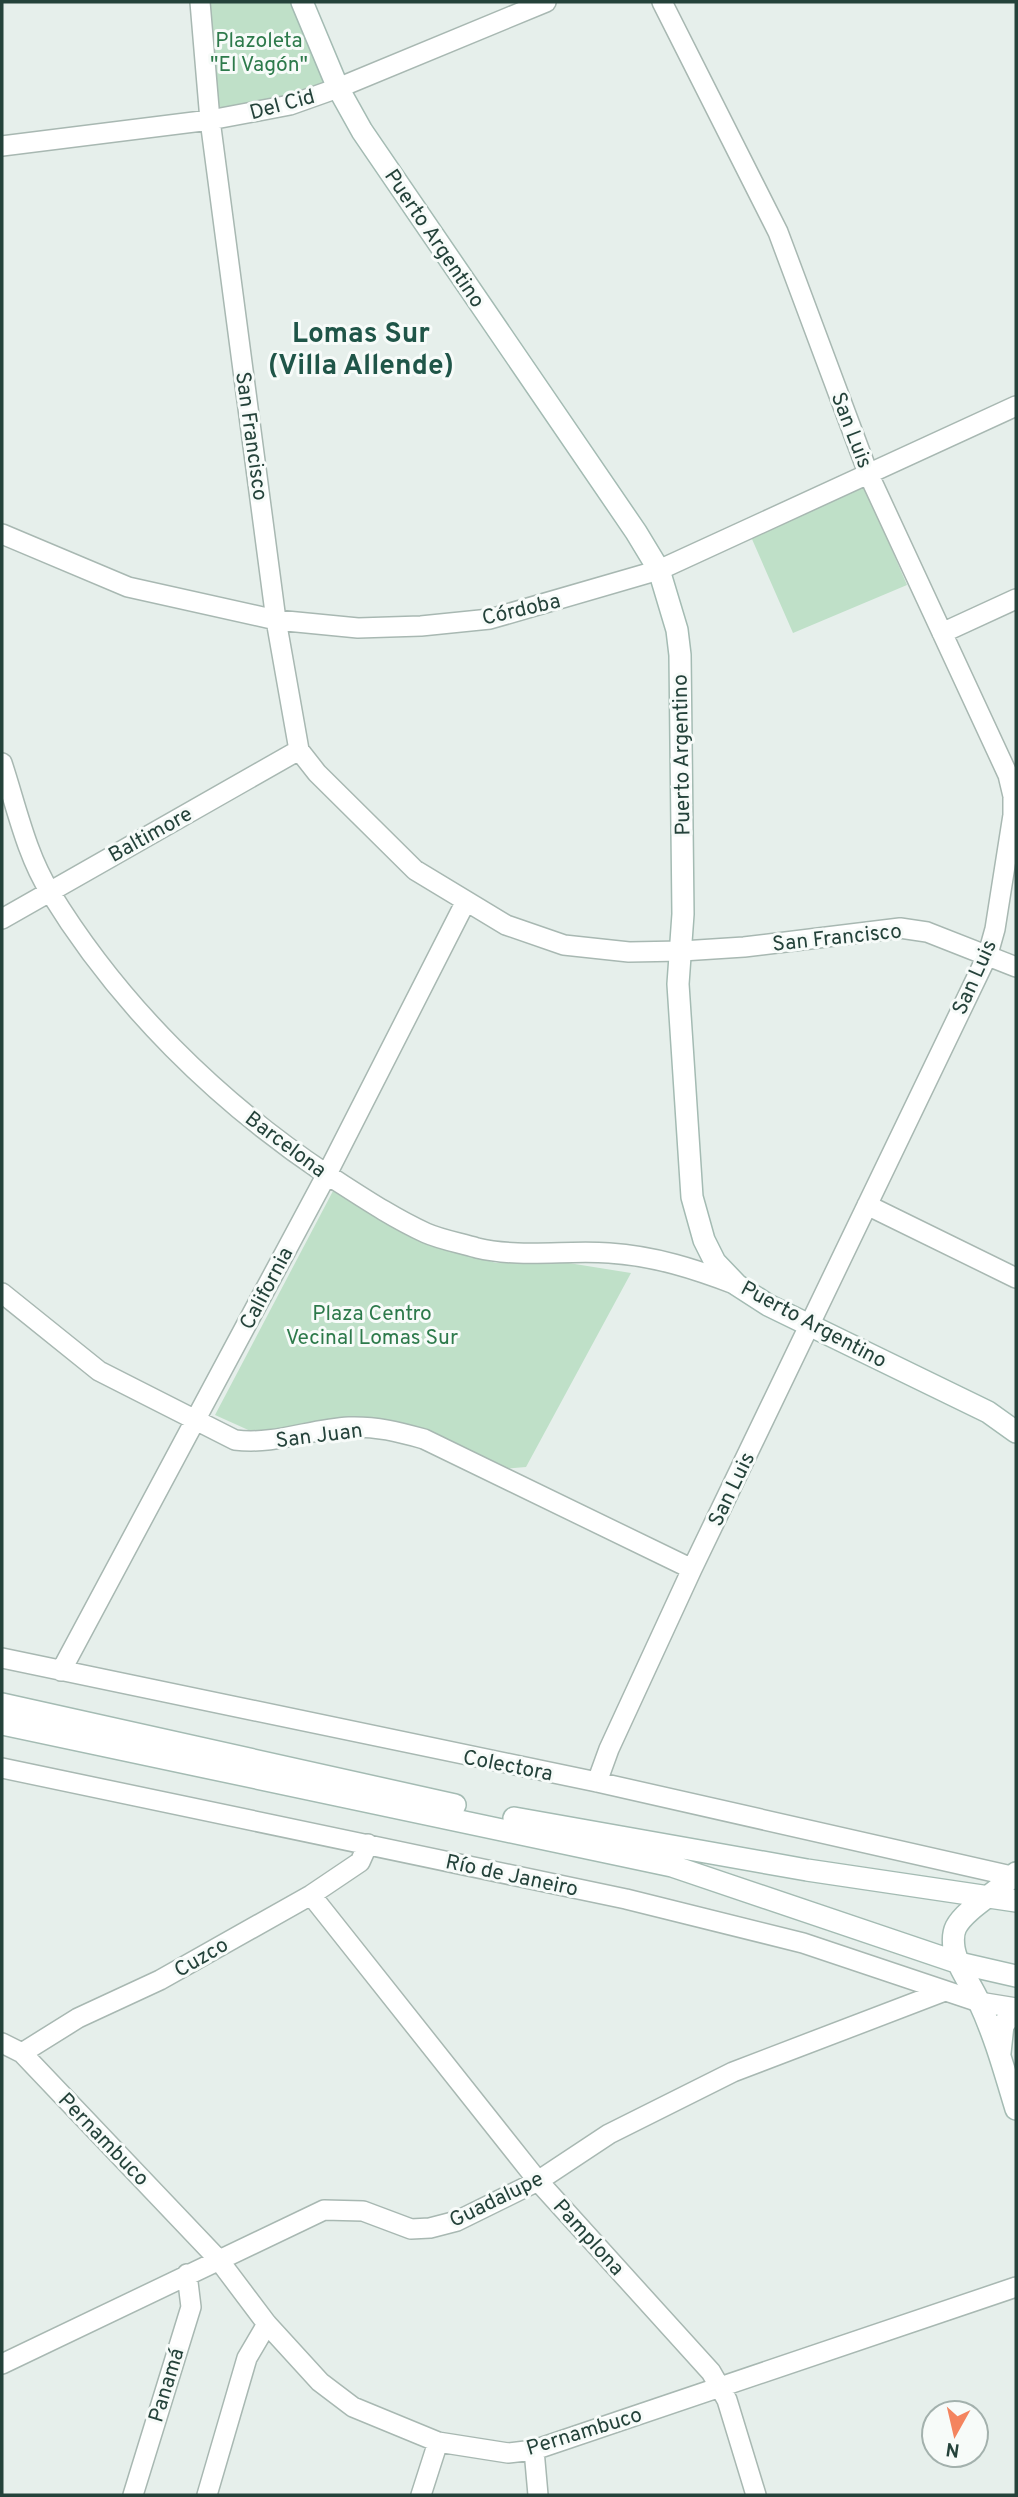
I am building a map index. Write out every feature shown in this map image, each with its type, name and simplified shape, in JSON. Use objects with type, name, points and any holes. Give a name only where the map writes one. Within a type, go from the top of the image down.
[{"type":"main road","name":"Puerto Argentino","points":[[302,2],[338,88],[375,150],[659,570],[677,630],[680,655],[682,951],[678,984],[692,1197],[704,1240],[715,1262],[737,1285],[810,1326],[988,1412],[1016,1432]]},
{"type":"main road","points":[[2,1704],[516,1819],[807,1870],[1016,1901]]},
{"type":"main road","points":[[2,1724],[671,1866],[958,1963],[1016,1976]]},
{"type":"main road","points":[[1015,1875],[992,1896],[966,1913],[956,1928],[953,1939],[958,1963],[979,2002],[1000,2055],[1016,2109]]},
{"type":"main road","points":[[1000,2055],[1003,2025],[1016,2008]]},
{"type":"street","name":"San Francisco","points":[[200,2],[210,120],[276,620],[299,750],[317,774],[415,870],[465,903],[506,925],[564,945],[629,952],[682,951],[744,947],[900,928],[927,932],[1016,967]]},
{"type":"street","name":"Del Cid","points":[[2,146],[266,111],[338,88],[547,2]]},
{"type":"street","name":"San Luis","points":[[597,1782],[609,1749],[692,1569],[988,954],[999,904],[1015,795],[868,473],[778,232],[662,2]]},
{"type":"street","name":"Córdoba","points":[[2,534],[128,587],[276,620],[358,628],[421,626],[490,619],[659,570],[1016,406]]},
{"type":"street","points":[[942,633],[1016,598]]},
{"type":"street","name":"Baltimore","points":[[2,919],[299,750]]},
{"type":"street","name":"Barcelona","points":[[2,763],[25,835],[49,891],[143,1016],[207,1083],[290,1150],[366,1201],[428,1235],[482,1249],[645,1257],[685,1265],[737,1285]]},
{"type":"street","name":"California","points":[[61,1671],[327,1174],[465,903]]},
{"type":"street","points":[[867,1205],[1016,1278]]},
{"type":"street","name":"San Juan","points":[[2,1293],[99,1371],[235,1440],[257,1443],[347,1427],[385,1428],[424,1439],[692,1569]]},
{"type":"street","name":"Colectora","points":[[2,1658],[597,1782],[1015,1875]]},
{"type":"street","name":"Río de Janeiro","points":[[2,1768],[626,1899],[803,1943],[979,2002],[1016,2008]]},
{"type":"street","name":"Cuzco","points":[[22,2053],[78,2018],[160,1980],[311,1895],[360,1862],[368,1844]]},
{"type":"street","name":"Pamplona","points":[[311,1895],[538,2181],[711,2372],[721,2386],[756,2495]]},
{"type":"street","name":"Guadalupe","points":[[2,2364],[324,2210],[343,2208],[363,2211],[411,2228],[430,2228],[457,2221],[538,2181],[609,2134],[733,2071],[945,1991]]},
{"type":"street","name":"Pernambuco","points":[[2,2043],[22,2053],[218,2259],[267,2325],[320,2382],[353,2407],[438,2442],[508,2453],[534,2450],[1016,2287]]},
{"type":"street","name":"Panamá","points":[[133,2495],[191,2307],[187,2274]]},
{"type":"street","points":[[207,2495],[247,2358],[267,2325]]},
{"type":"street","points":[[421,2495],[438,2442]]},
{"type":"street","points":[[534,2450],[538,2495]]},
{"type":"green space","name":"Plazoleta \"El Vagón\"","points":[[204,2],[291,2],[325,86],[217,113]]},
{"type":"green space","points":[[863,483],[907,585],[793,633],[748,530]]},
{"type":"green space","name":"Plaza Centro Vecinal Lomas Sur","points":[[333,1191],[419,1240],[496,1263],[556,1261],[631,1273],[526,1467],[503,1469],[458,1447],[384,1419],[255,1433],[215,1415]]},
{"type":"district","name":"Lomas Sur (Villa Allende)","points":[[361,348]]}]
